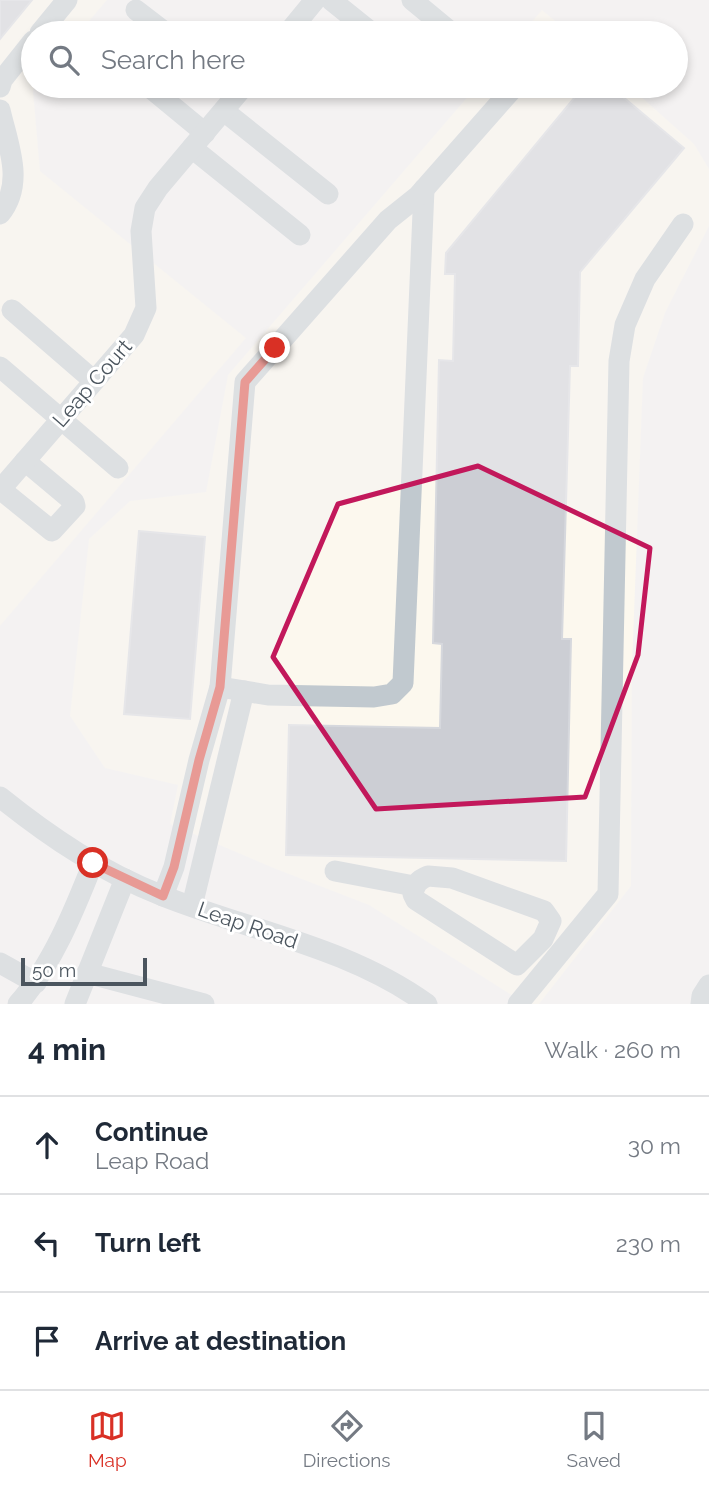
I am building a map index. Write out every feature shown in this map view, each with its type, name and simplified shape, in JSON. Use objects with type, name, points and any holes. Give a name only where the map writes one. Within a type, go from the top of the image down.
[{"type":"street","points":[[50,21],[67,0]]},
{"type":"street","points":[[298,21],[315,0]]},
{"type":"street","points":[[331,0],[357,21]]},
{"type":"street","points":[[412,0],[437,21]]},
{"type":"street","points":[[136,10],[150,21]]},
{"type":"street","points":[[0,87],[2,80],[21,56]]},
{"type":"street","points":[[159,98],[199,140],[300,235]]},
{"type":"street","name":"Leap Court","points":[[0,489],[134,335],[146,309],[141,231],[145,208],[158,188],[232,98]]},
{"type":"street","points":[[163,896],[174,867],[199,760],[220,687],[245,382],[388,220],[424,190],[504,98]]},
{"type":"street","points":[[0,110],[15,175],[8,205],[0,214]]},
{"type":"street","points":[[224,111],[328,194]]},
{"type":"street","points":[[220,687],[268,695],[374,697],[392,694],[403,683],[424,190]]},
{"type":"street","points":[[518,1004],[608,894],[619,361],[625,325],[645,279],[682,224]]},
{"type":"street","points":[[12,310],[94,380]]},
{"type":"street","points":[[0,368],[118,468]]},
{"type":"street","points":[[0,489],[52,531],[75,506],[75,502],[25,461]]},
{"type":"street","points":[[192,906],[244,691]]},
{"type":"street","name":"Leap Road","points":[[0,797],[60,843],[125,879],[163,896],[343,958],[387,979],[423,1003]]},
{"type":"street","points":[[18,1004],[36,983],[75,907],[93,863]]},
{"type":"street","points":[[335,871],[414,886]]},
{"type":"street","points":[[428,876],[452,878],[544,911],[551,921],[543,939],[517,965],[416,900],[413,894],[414,886],[428,876]]},
{"type":"street","points":[[75,1004],[125,879]]},
{"type":"street","points":[[543,939],[560,952]]},
{"type":"street","points":[[0,963],[36,983]]},
{"type":"street","points":[[87,973],[204,1004]]},
{"type":"street","points":[[701,1004],[702,996],[709,985]]},
{"type":"highlighted area","points":[[478,466],[650,548],[638,655],[585,797],[376,809],[273,657],[338,504]]},
{"type":"shaded area","points":[[0,0],[107,0],[89,21],[21,21],[21,98],[34,98],[40,171],[246,338],[0,626]]},
{"type":"shaded area","points":[[542,10],[555,21],[532,21]]},
{"type":"shaded area","points":[[467,98],[642,98],[694,144],[709,169],[709,226],[665,313],[643,378],[632,667],[631,886],[539,1004],[526,1004],[369,905],[170,824],[178,785],[105,768],[70,716],[89,539],[130,501],[206,492],[228,375]]},
{"type":"building","points":[[0,0],[32,0],[0,39]]},
{"type":"building","points":[[574,98],[624,98],[684,148],[580,272],[578,366],[570,366],[562,639],[571,639],[566,861],[286,855],[289,725],[440,728],[442,644],[433,643],[439,360],[453,361],[455,274],[445,274],[446,253]]},
{"type":"building","points":[[139,531],[205,537],[190,719],[124,714]]},
{"type":"route","points":[[93,863],[163,896],[174,867],[199,760],[220,687],[245,382],[275,348]]}]
